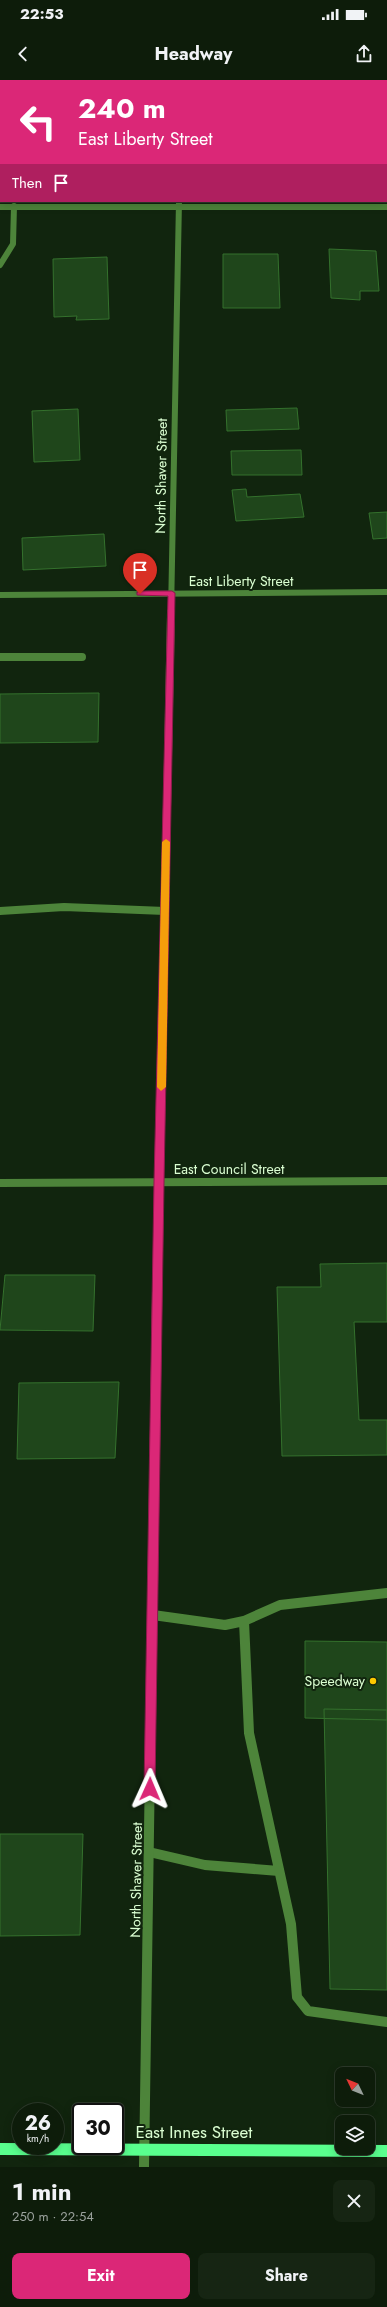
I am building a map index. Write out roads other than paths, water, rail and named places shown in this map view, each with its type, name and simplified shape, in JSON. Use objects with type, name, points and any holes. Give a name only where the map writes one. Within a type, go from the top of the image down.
[{"type":"main road","name":"East Innes Street","points":[[0,2149],[387,2151]]},
{"type":"street","points":[[0,207],[180,204],[387,207]]},
{"type":"street","name":"North Shaver Street","points":[[144,2167],[159,1182],[180,204]]},
{"type":"street","points":[[0,265],[11,252],[15,240],[14,206]]},
{"type":"street","name":"East Liberty Street","points":[[0,595],[387,592]]},
{"type":"street","points":[[0,657],[82,657]]},
{"type":"street","points":[[0,911],[64,907],[165,911]]},
{"type":"street","name":"East Council Street","points":[[0,1183],[387,1181]]},
{"type":"street","points":[[153,1615],[225,1625],[244,1621],[280,1605],[387,1593]]},
{"type":"street","points":[[244,1621],[249,1733],[291,1924],[297,1996],[308,2010],[336,2016],[387,2022]]},
{"type":"street","points":[[149,1852],[205,1864],[279,1871]]},
{"type":"place","name":"Speedway","points":[[373,1681]]}]
